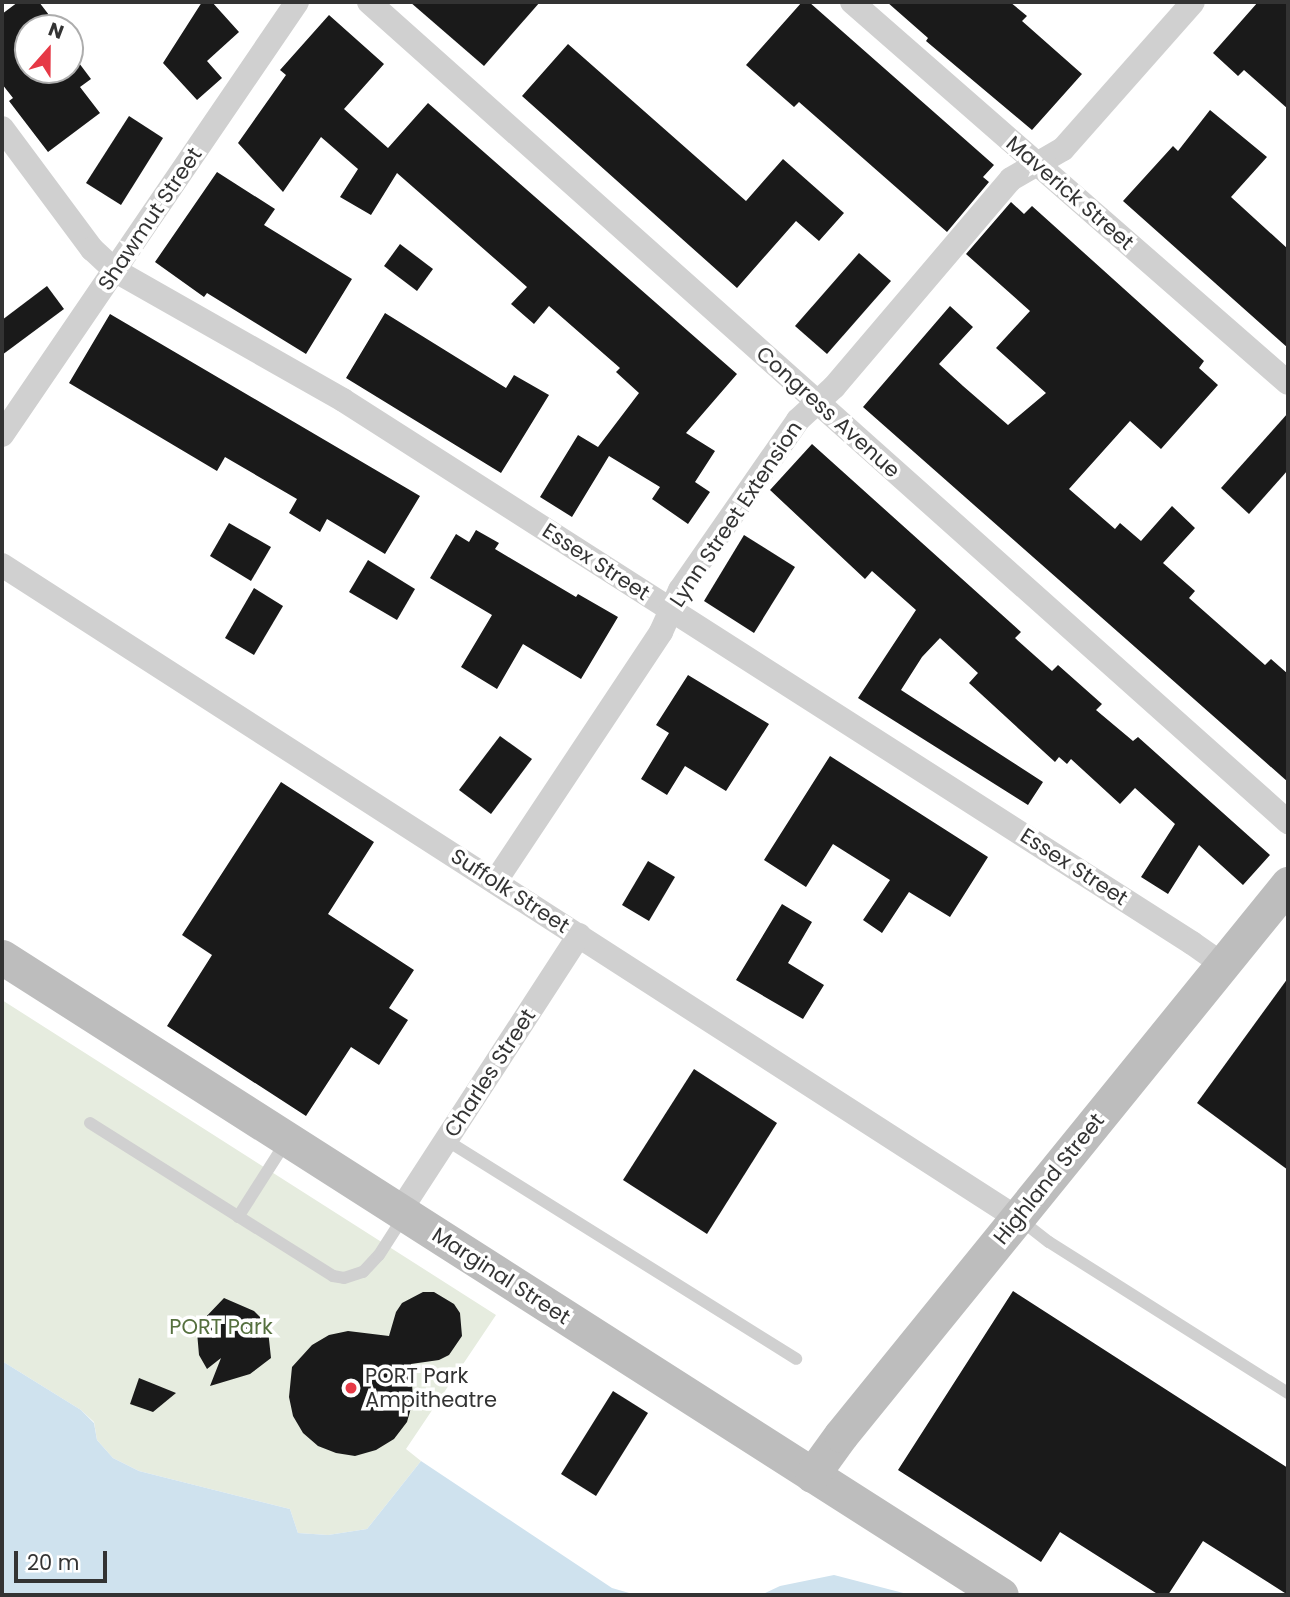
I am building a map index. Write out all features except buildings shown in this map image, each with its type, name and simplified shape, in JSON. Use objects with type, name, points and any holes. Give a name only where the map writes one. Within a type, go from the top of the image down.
[{"type":"main road","name":"Highland Street","points":[[812,1475],[841,1435],[1288,884]]},
{"type":"main road","name":"Marginal Street","points":[[2,957],[1001,1595]]},
{"type":"street","name":"Shawmut Street","points":[[2,435],[117,271],[297,2]]},
{"type":"street","name":"Congress Avenue","points":[[369,2],[1288,822]]},
{"type":"street","name":"Maverick Street","points":[[852,2],[1288,383]]},
{"type":"street","name":"Lynn Street Extension","points":[[495,881],[661,632],[680,590],[798,420],[834,387],[1011,178],[1063,149],[1193,2]]},
{"type":"street","name":"Essex Street","points":[[2,128],[92,248],[117,271],[343,400],[1223,965]]},
{"type":"street","name":"Suffolk Street","points":[[2,565],[1017,1218]]},
{"type":"street","name":"Charles Street","points":[[403,1213],[446,1140],[579,935]]},
{"type":"lane","points":[[90,1123],[333,1276],[344,1278],[363,1272],[372,1264],[403,1213]]},
{"type":"lane","points":[[238,1217],[288,1139]]},
{"type":"lane","points":[[446,1140],[796,1359]]},
{"type":"lane","points":[[1017,1218],[1049,1242],[1288,1393]]},
{"type":"green space","name":"PORT Park","points":[[2,1000],[496,1315],[406,1449],[421,1461],[367,1529],[328,1535],[298,1533],[290,1509],[139,1471],[113,1458],[97,1440],[94,1422],[81,1410],[2,1361]]},
{"type":"water","points":[[2,1361],[81,1410],[94,1423],[97,1440],[113,1458],[139,1471],[290,1509],[298,1533],[328,1535],[367,1529],[421,1461],[612,1588],[636,1595],[2,1595]]},
{"type":"water","points":[[834,1575],[911,1595],[761,1595],[780,1586]]},
{"type":"place","name":"PORT Park Ampitheatre","points":[[351,1388]]}]
